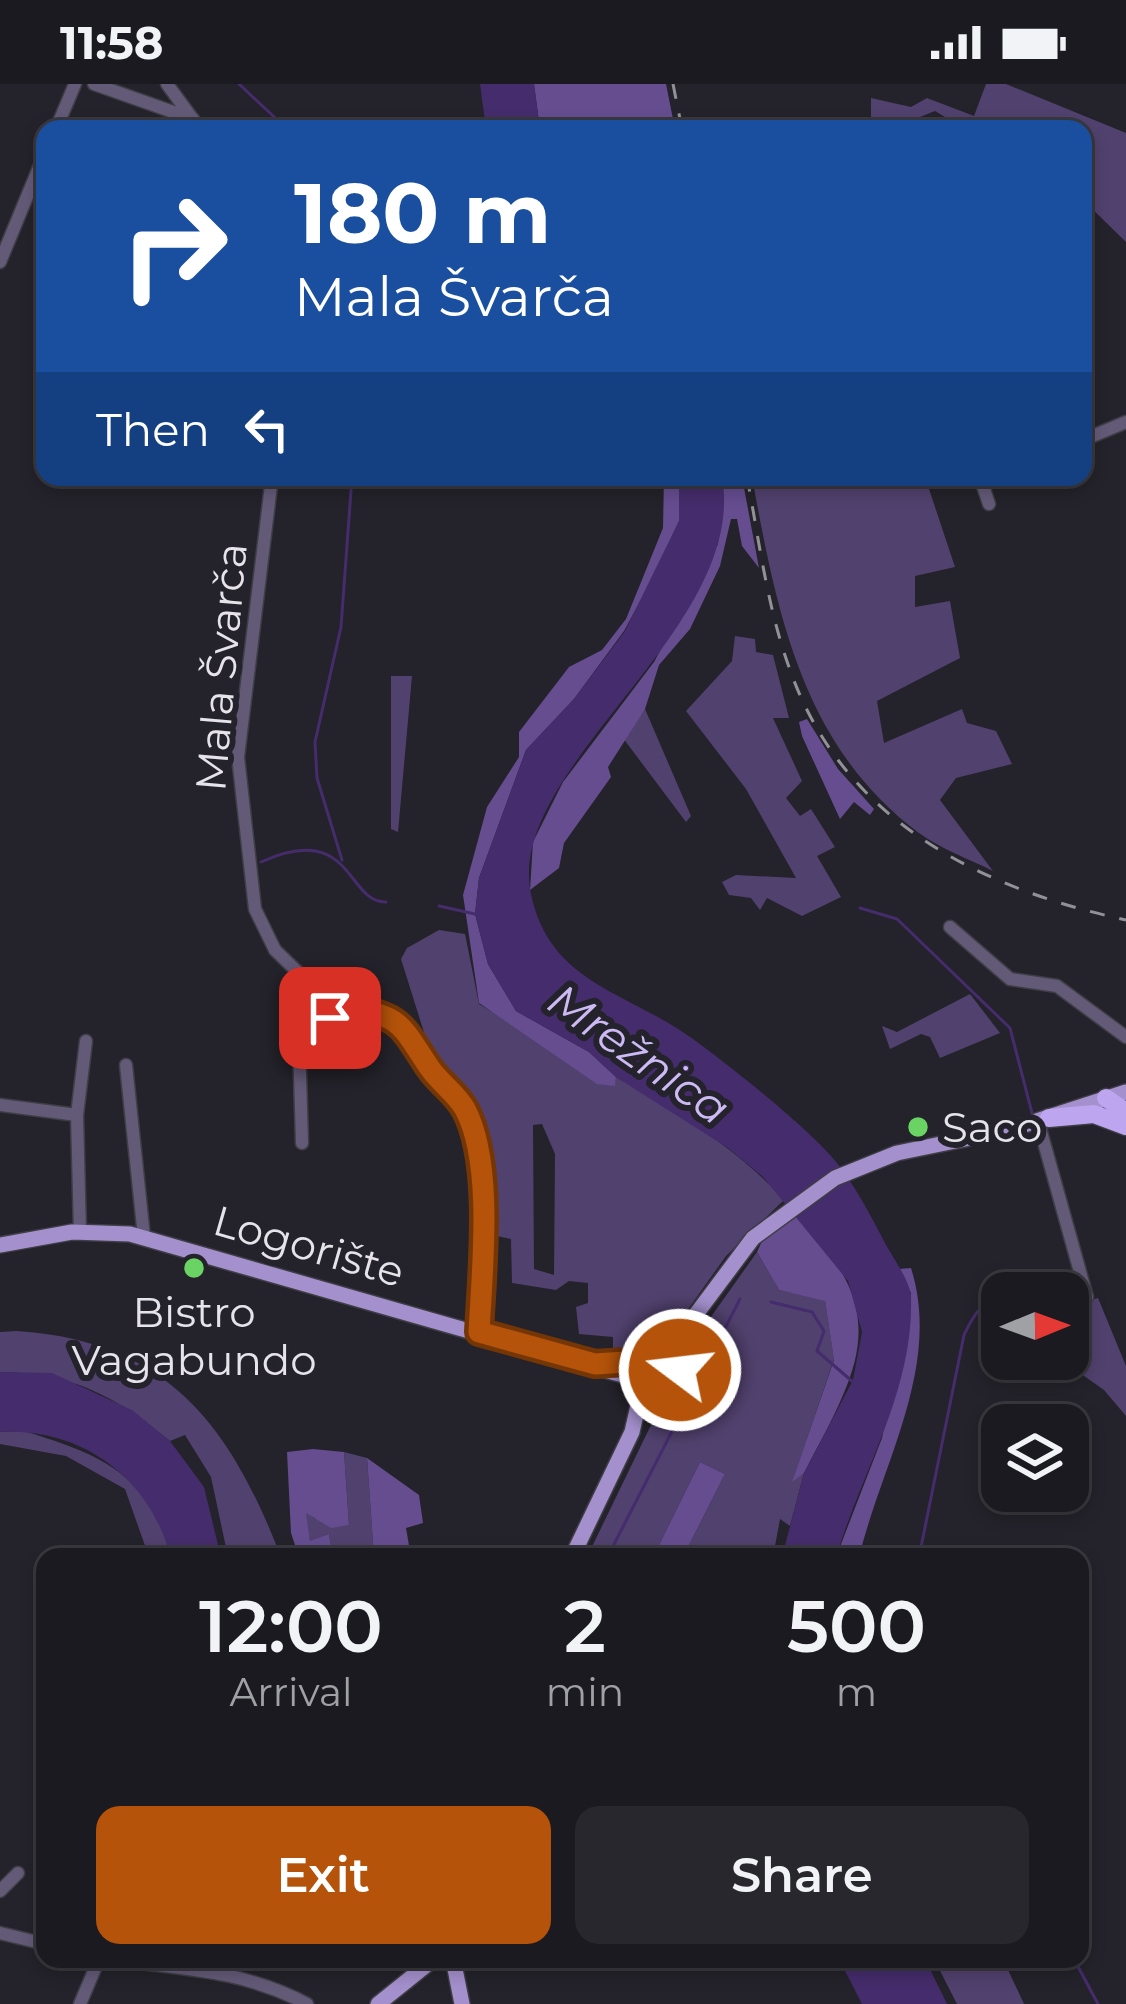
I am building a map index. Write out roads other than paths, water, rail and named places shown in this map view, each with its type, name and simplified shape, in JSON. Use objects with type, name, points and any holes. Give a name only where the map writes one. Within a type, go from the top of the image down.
[{"type":"highway","points":[[1043,1119],[1117,1114]]},
{"type":"main road","points":[[1117,1114],[1126,1092]]},
{"type":"main road","points":[[632,1432],[641,1382],[638,1366],[644,1354],[676,1341],[753,1238],[796,1201],[857,1167],[1043,1119]]},
{"type":"main road","name":"Logorište","points":[[0,1245],[80,1232],[144,1237],[595,1364],[641,1382]]},
{"type":"main road","points":[[576,1548],[632,1432],[680,1370],[701,1308]]},
{"type":"main road","points":[[663,1348],[674,1354],[680,1370]]},
{"type":"main road","name":"Logorište","points":[[595,1364],[644,1354]]},
{"type":"main road","points":[[641,1382],[654,1390],[668,1389]]},
{"type":"main road","points":[[378,2004],[423,1968]]},
{"type":"main road","points":[[455,1968],[461,2004]]},
{"type":"street","points":[[60,120],[75,84]]},
{"type":"street","points":[[94,84],[187,120]]},
{"type":"street","points":[[167,84],[194,120]]},
{"type":"street","points":[[0,262],[36,175]]},
{"type":"street","points":[[1092,436],[1126,422]]},
{"type":"street","name":"Mala Švarča","points":[[271,486],[238,758],[244,851],[255,909],[274,950],[308,982],[345,1006],[392,1016],[408,1028],[429,1068],[468,1117],[482,1229],[479,1332]]},
{"type":"street","points":[[983,486],[989,504]]},
{"type":"street","points":[[950,927],[1010,979],[1057,986],[1126,1037]]},
{"type":"street","points":[[302,1144],[299,1041],[345,1006]]},
{"type":"street","points":[[80,1232],[77,1115],[86,1041]]},
{"type":"street","points":[[126,1065],[144,1237]]},
{"type":"street","points":[[0,1105],[77,1115]]},
{"type":"street","points":[[1043,1119],[1081,1272]]},
{"type":"street","points":[[0,1891],[18,1873]]},
{"type":"street","points":[[0,1933],[36,1942]]},
{"type":"street","points":[[80,2004],[98,1968]]},
{"type":"street","points":[[211,1968],[248,1977],[308,2004]]},
{"type":"water","points":[[480,84],[534,84],[539,120],[485,120]]},
{"type":"water","name":"Mrežnica","points":[[679,486],[722,486],[720,533],[700,589],[553,797],[533,846],[531,894],[541,924],[573,967],[693,1039],[819,1143],[853,1186],[904,1276],[911,1297],[904,1365],[839,1548],[784,1548],[804,1473],[853,1380],[862,1332],[848,1281],[763,1177],[728,1148],[616,1077],[589,1052],[516,1011],[488,964],[475,914],[479,878],[526,750],[574,699],[625,631],[679,521]]},
{"type":"water","points":[[0,1372],[52,1373],[132,1410],[170,1441],[204,1487],[219,1548],[168,1548],[147,1504],[130,1482],[85,1449],[59,1438],[0,1432]]},
{"type":"water","points":[[844,1968],[929,1968],[947,2004],[862,2004]]},
{"type":"waterway","points":[[239,84],[277,120]]},
{"type":"waterway","points":[[342,860],[317,778],[315,742],[341,627],[351,486]]},
{"type":"waterway","points":[[261,862],[291,852],[330,856],[373,899],[386,902]]},
{"type":"waterway","points":[[439,906],[475,914]]},
{"type":"waterway","points":[[860,908],[897,919],[1010,1028],[1032,1113]]},
{"type":"waterway","points":[[612,1548],[740,1299]]},
{"type":"waterway","points":[[771,1302],[812,1312],[824,1331],[817,1351],[853,1382]]},
{"type":"waterway","points":[[921,1548],[964,1335],[981,1308]]},
{"type":"waterway","points":[[1079,1968],[1098,2004]]},
{"type":"railway","points":[[673,84],[680,120]]},
{"type":"railway","points":[[749,486],[781,644],[812,720],[843,766],[879,805],[922,839],[968,866],[1018,888],[1126,920]]},
{"type":"place","name":"Saco","points":[[918,1127]]},
{"type":"place","name":"Bistro Vagabundo","points":[[194,1268]]}]
